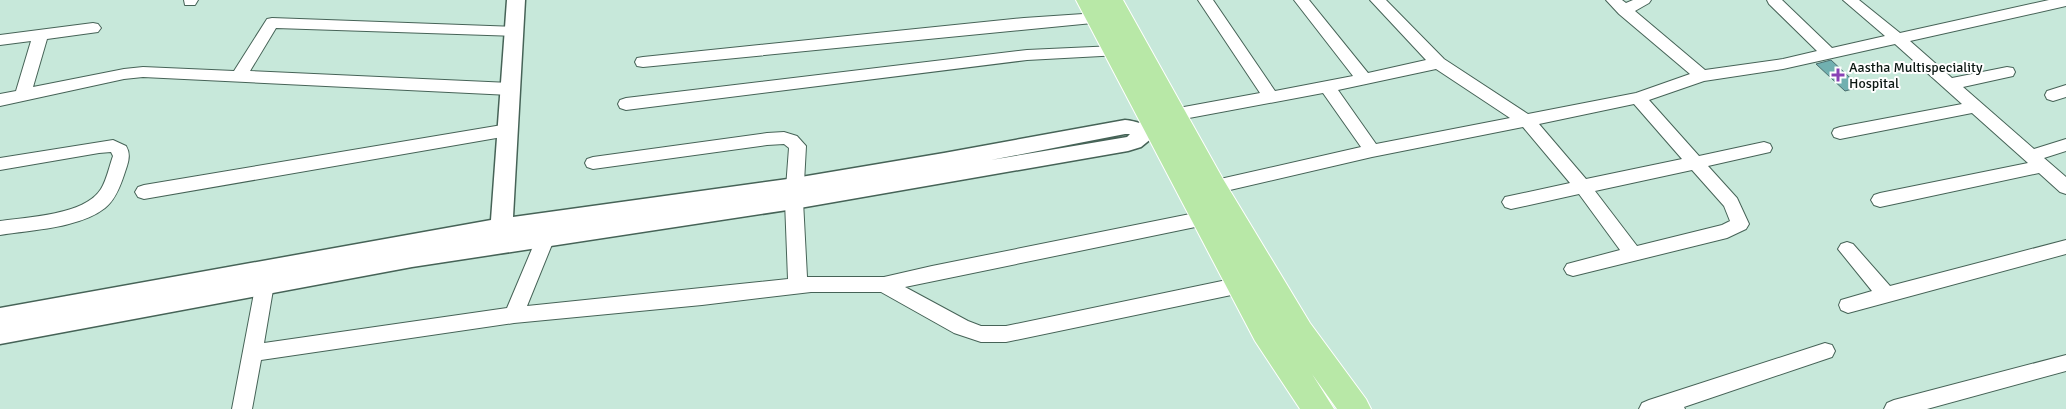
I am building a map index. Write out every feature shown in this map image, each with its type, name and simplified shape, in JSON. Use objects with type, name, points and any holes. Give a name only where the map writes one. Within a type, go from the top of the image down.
[{"type":"main road","points":[[1099,6],[1115,50],[1164,125]]},
{"type":"main road","points":[[1099,6],[1164,125],[1202,189],[1299,332],[1355,409]]},
{"type":"main road","points":[[1202,189],[1205,218],[1266,332],[1318,409]]},
{"type":"street","points":[[501,235],[516,0]]},
{"type":"street","points":[[1205,0],[1270,96]]},
{"type":"street","points":[[1301,0],[1363,78]]},
{"type":"street","points":[[1376,0],[1438,63],[1527,121],[1582,186],[1633,254]]},
{"type":"street","points":[[1618,5],[1644,0]]},
{"type":"street","points":[[1850,0],[1897,38],[2066,187]]},
{"type":"street","points":[[1774,1],[1828,53]]},
{"type":"street","points":[[1202,189],[1372,151],[1638,98],[1702,76],[1783,64],[2066,1]]},
{"type":"street","points":[[1618,5],[1702,76]]},
{"type":"street","points":[[642,62],[1024,23],[1099,6]]},
{"type":"street","points":[[240,76],[272,23],[515,30]]},
{"type":"street","points":[[0,40],[93,28]]},
{"type":"street","points":[[23,96],[42,34]]},
{"type":"street","points":[[626,104],[1027,55],[1115,50]]},
{"type":"street","points":[[0,318],[267,276],[412,258],[501,235],[794,194],[1128,144],[1164,125],[1270,96],[1327,87],[1438,63]]},
{"type":"street","points":[[0,100],[124,74],[142,72],[511,89]]},
{"type":"street","points":[[1950,84],[2007,72]]},
{"type":"street","points":[[1327,87],[1372,151]]},
{"type":"street","points":[[1573,269],[1726,230],[1740,224],[1731,203],[1638,98]]},
{"type":"street","points":[[1840,133],[1976,107]]},
{"type":"street","points":[[144,192],[508,130]]},
{"type":"street","points":[[593,163],[782,138],[792,140],[798,146],[794,194],[798,286]]},
{"type":"street","points":[[1880,200],[2037,161],[2066,145]]},
{"type":"street","points":[[0,164],[113,146],[120,150],[122,156],[108,194],[101,202],[74,215],[0,228]]},
{"type":"street","points":[[1511,202],[1764,148]]},
{"type":"street","points":[[501,235],[546,237],[794,194]]},
{"type":"street","points":[[252,353],[514,315],[798,286],[847,283],[884,285],[1205,218]]},
{"type":"street","points":[[514,315],[546,237]]},
{"type":"street","points":[[1848,304],[2066,247]]},
{"type":"street","points":[[1847,249],[1886,294]]},
{"type":"street","points":[[0,334],[267,276]]},
{"type":"street","points":[[242,409],[267,276]]},
{"type":"street","points":[[884,285],[962,327],[981,334],[1006,334],[1241,285]]},
{"type":"street","points":[[1649,409],[1673,406],[1825,351]]},
{"type":"street","points":[[1894,409],[2066,362]]},
{"type":"building","points":[[1831,60],[1860,87],[1845,91],[1816,64]]},
{"type":"place","name":"Aastha Multispeciality Hospital","points":[[1838,75]]}]
